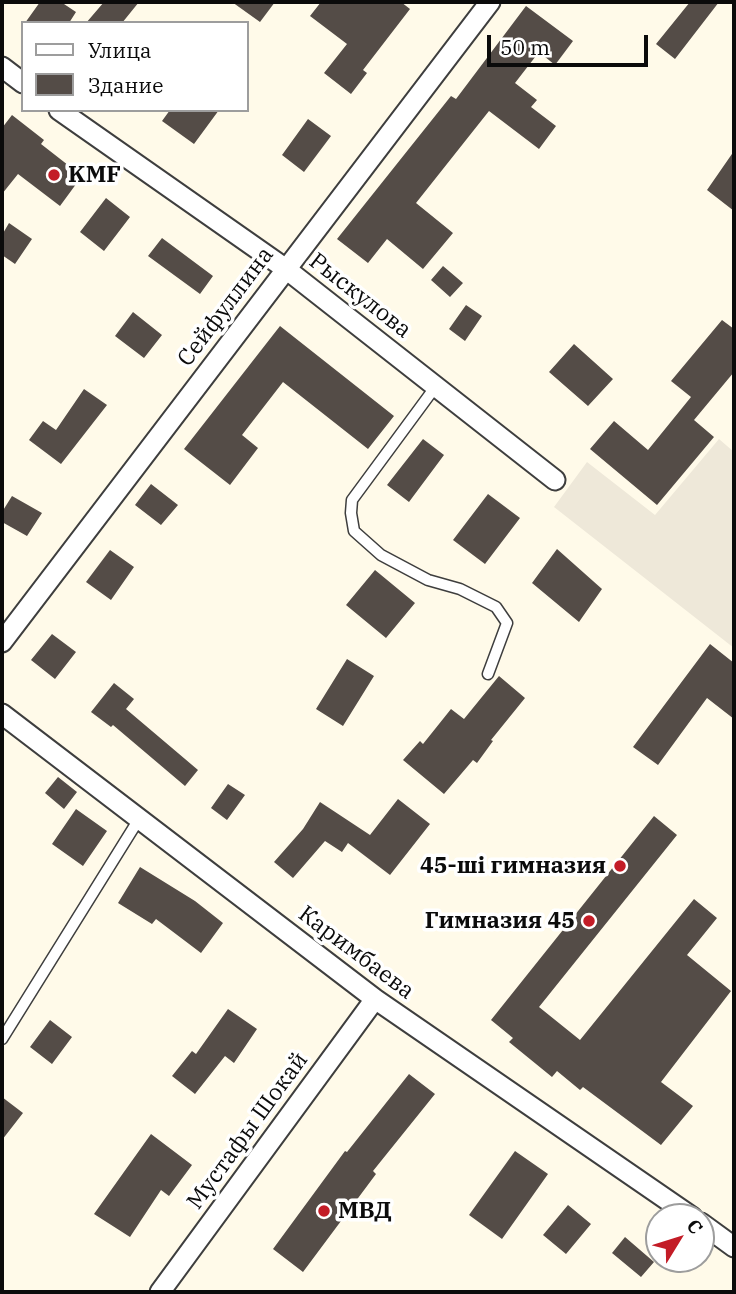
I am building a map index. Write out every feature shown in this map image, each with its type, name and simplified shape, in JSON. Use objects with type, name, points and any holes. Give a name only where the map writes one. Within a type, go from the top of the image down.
[{"type":"street","name":"Сейфуллина","points":[[2,642],[490,2]]},
{"type":"street","points":[[2,67],[21,81]]},
{"type":"street","name":"Рыскулова","points":[[62,112],[286,270],[555,480]]},
{"type":"street","name":"Каримбаева","points":[[2,714],[375,999],[672,1203]]},
{"type":"street","name":"Мустафы Шокай","points":[[160,1292],[375,999]]},
{"type":"street","points":[[715,1233],[734,1247]]},
{"type":"lane","points":[[436,386],[352,500],[354,531],[382,555],[428,579],[460,589],[496,607],[507,623],[488,674]]},
{"type":"lane","points":[[2,1039],[139,819]]},
{"type":"shaded area","points":[[719,439],[734,452],[734,648],[554,507],[587,462],[655,515]]},
{"type":"building","points":[[40,2],[61,2],[76,12],[70,21],[26,21]]},
{"type":"building","points":[[104,2],[139,2],[124,21],[88,21]]},
{"type":"building","points":[[232,2],[275,2],[260,22]]},
{"type":"building","points":[[321,2],[401,2],[410,9],[363,70],[367,73],[351,94],[324,73],[347,44],[310,16]]},
{"type":"building","points":[[690,2],[719,2],[675,59],[656,44]]},
{"type":"building","points":[[526,6],[573,41],[555,65],[539,52],[515,83],[537,100],[531,107],[556,126],[539,149],[489,111],[416,203],[453,233],[423,269],[387,239],[368,263],[337,239],[451,96],[456,99]]},
{"type":"building","points":[[169,112],[218,112],[194,144],[162,121]]},
{"type":"building","points":[[12,115],[44,140],[41,144],[82,176],[60,206],[18,174],[2,194],[2,128]]},
{"type":"building","points":[[308,119],[331,136],[304,172],[282,155]]},
{"type":"building","points":[[734,151],[734,211],[707,190]]},
{"type":"building","points":[[106,198],[130,217],[104,251],[80,232]]},
{"type":"building","points":[[9,223],[32,239],[15,264],[2,255],[2,235]]},
{"type":"building","points":[[162,238],[213,276],[200,294],[148,256]]},
{"type":"building","points":[[443,266],[463,283],[450,297],[431,280]]},
{"type":"building","points":[[466,305],[482,316],[465,341],[449,329]]},
{"type":"building","points":[[133,312],[162,335],[144,358],[115,336]]},
{"type":"building","points":[[722,320],[734,329],[734,372],[694,420],[714,437],[657,505],[590,449],[614,421],[648,450],[691,397],[671,381]]},
{"type":"building","points":[[280,326],[394,416],[368,449],[283,382],[242,435],[258,448],[230,485],[184,449]]},
{"type":"building","points":[[574,344],[613,379],[588,406],[549,372]]},
{"type":"building","points":[[84,389],[107,405],[61,464],[29,440],[43,421],[56,430]]},
{"type":"building","points":[[423,439],[444,455],[409,502],[387,485]]},
{"type":"building","points":[[151,484],[178,505],[161,525],[135,505]]},
{"type":"building","points":[[488,494],[520,518],[485,564],[453,540]]},
{"type":"building","points":[[12,496],[42,513],[27,536],[2,522],[2,512]]},
{"type":"building","points":[[557,549],[602,589],[579,622],[532,583]]},
{"type":"building","points":[[110,550],[134,567],[111,600],[86,582]]},
{"type":"building","points":[[375,570],[415,603],[386,638],[346,605]]},
{"type":"building","points":[[52,634],[76,652],[55,679],[31,660]]},
{"type":"building","points":[[710,644],[734,663],[734,719],[707,698],[658,765],[633,747]]},
{"type":"building","points":[[347,659],[374,676],[343,726],[316,709]]},
{"type":"building","points":[[499,676],[525,698],[491,740],[493,741],[477,763],[473,760],[444,794],[403,760],[420,741],[423,744],[451,709],[464,719]]},
{"type":"building","points":[[114,683],[134,699],[126,709],[198,770],[185,786],[113,725],[111,727],[91,712]]},
{"type":"building","points":[[58,777],[77,792],[64,809],[45,793]]},
{"type":"building","points":[[228,784],[245,795],[227,820],[211,808]]},
{"type":"building","points":[[398,799],[430,824],[390,875],[348,843],[342,852],[325,841],[293,878],[274,862],[303,829],[320,802],[370,835]]},
{"type":"building","points":[[76,809],[107,831],[83,866],[52,844]]},
{"type":"building","points":[[654,816],[677,835],[539,1007],[580,1040],[694,899],[717,918],[687,955],[731,991],[661,1082],[693,1106],[661,1145],[583,1087],[580,1090],[557,1071],[552,1077],[509,1042],[513,1038],[491,1020]]},
{"type":"building","points":[[140,867],[195,901],[223,923],[201,953],[156,919],[152,924],[118,903]]},
{"type":"building","points":[[228,1009],[257,1029],[234,1063],[225,1056],[195,1094],[172,1076],[192,1051],[196,1054]]},
{"type":"building","points":[[50,1020],[72,1037],[52,1064],[30,1047]]},
{"type":"building","points":[[409,1074],[435,1094],[373,1171],[376,1174],[303,1272],[273,1249],[345,1151],[347,1152]]},
{"type":"building","points":[[2,1097],[23,1113],[2,1140]]},
{"type":"building","points":[[151,1134],[192,1165],[169,1196],[161,1190],[130,1237],[94,1214]]},
{"type":"building","points":[[515,1151],[548,1174],[502,1239],[469,1215]]},
{"type":"building","points":[[568,1205],[591,1224],[566,1254],[543,1235]]},
{"type":"building","points":[[625,1237],[645,1254],[645,1272],[641,1277],[612,1253]]},
{"type":"place","name":"KMF","points":[[54,175]]},
{"type":"place","name":"45-ші гимназия","points":[[620,866]]},
{"type":"place","name":"Гимназия 45","points":[[589,921]]},
{"type":"place","name":"МВД","points":[[324,1211]]}]
